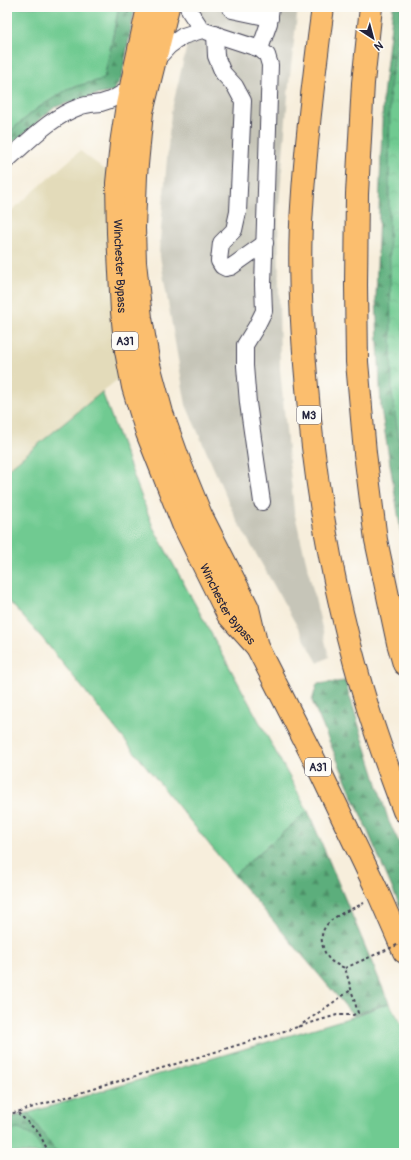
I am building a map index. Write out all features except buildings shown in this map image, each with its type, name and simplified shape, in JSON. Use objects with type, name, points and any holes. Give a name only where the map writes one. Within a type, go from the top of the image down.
[{"type":"highway","name":"Winchester Bypass","points":[[148,7],[120,144],[117,183],[118,233],[125,343],[133,387],[147,433],[183,524],[228,615],[257,647]]},
{"type":"highway","name":"Winchester Bypass","points":[[168,7],[142,112],[136,175],[134,228],[135,262],[142,325],[149,366],[162,413],[201,515],[248,608],[257,647]]},
{"type":"highway","name":"M3","points":[[323,7],[309,111],[302,209],[301,273],[303,343],[312,450],[332,569],[357,672],[370,716],[404,812]]},
{"type":"highway","points":[[371,7],[363,83],[357,194],[357,362],[366,459],[376,540],[398,643],[404,664]]},
{"type":"highway","name":"A31","points":[[257,647],[319,769],[376,888],[404,952]]},
{"type":"street","points":[[188,7],[190,12],[209,32],[223,73],[236,86],[243,101],[238,212],[234,230],[221,243],[219,261],[222,266],[226,268],[231,267],[265,243]]},
{"type":"street","points":[[230,7],[232,10],[270,12],[266,33],[260,49]]},
{"type":"street","points":[[155,61],[169,46],[183,36],[209,32],[260,49],[267,55],[270,65],[263,285],[264,311],[245,345],[248,403],[262,502]]},
{"type":"street","points":[[7,160],[60,116],[79,107],[110,100],[131,88]]},
{"type":"street","points":[[91,104],[112,112],[124,123]]},
{"type":"path","points":[[7,1115],[18,1113],[337,1015],[353,1015],[358,1013],[344,968],[332,962],[326,955],[323,947],[322,933],[326,925],[337,916],[371,900]]},
{"type":"path","points":[[344,968],[404,942]]},
{"type":"path","points":[[296,1028],[351,990]]},
{"type":"path","points":[[18,1113],[39,1133],[49,1153]]},
{"type":"shaded area","points":[[196,7],[298,7],[289,84],[278,216],[280,369],[294,511],[329,657],[318,663],[235,517],[186,405],[159,251],[171,113]]},
{"type":"shaded area","points":[[80,151],[112,175],[118,379],[7,470],[7,213]]},
{"type":"green space","points":[[7,7],[119,7],[104,79],[70,88],[38,108],[7,134]]},
{"type":"green space","points":[[119,7],[135,7],[122,77],[113,92],[95,95],[55,107],[7,148],[7,134],[38,108],[70,88],[104,79]]},
{"type":"green space","points":[[393,7],[404,7],[404,551],[381,408],[376,298],[383,96]]},
{"type":"green space","points":[[402,7],[404,7],[404,471],[392,394],[389,208],[390,88]]},
{"type":"green space","points":[[102,392],[153,527],[308,811],[234,875],[43,639],[7,599],[7,470]]},
{"type":"green space","points":[[345,681],[389,822],[404,852],[404,916],[312,701],[317,684]]},
{"type":"green space","points":[[308,811],[389,1003],[353,1015],[234,875]]},
{"type":"green space","points":[[389,1003],[404,1028],[404,1153],[7,1153],[7,1118],[352,1017]]},
{"type":"green space","points":[[28,1113],[57,1153],[44,1153],[34,1137],[19,1129],[7,1131],[7,1118]]}]
